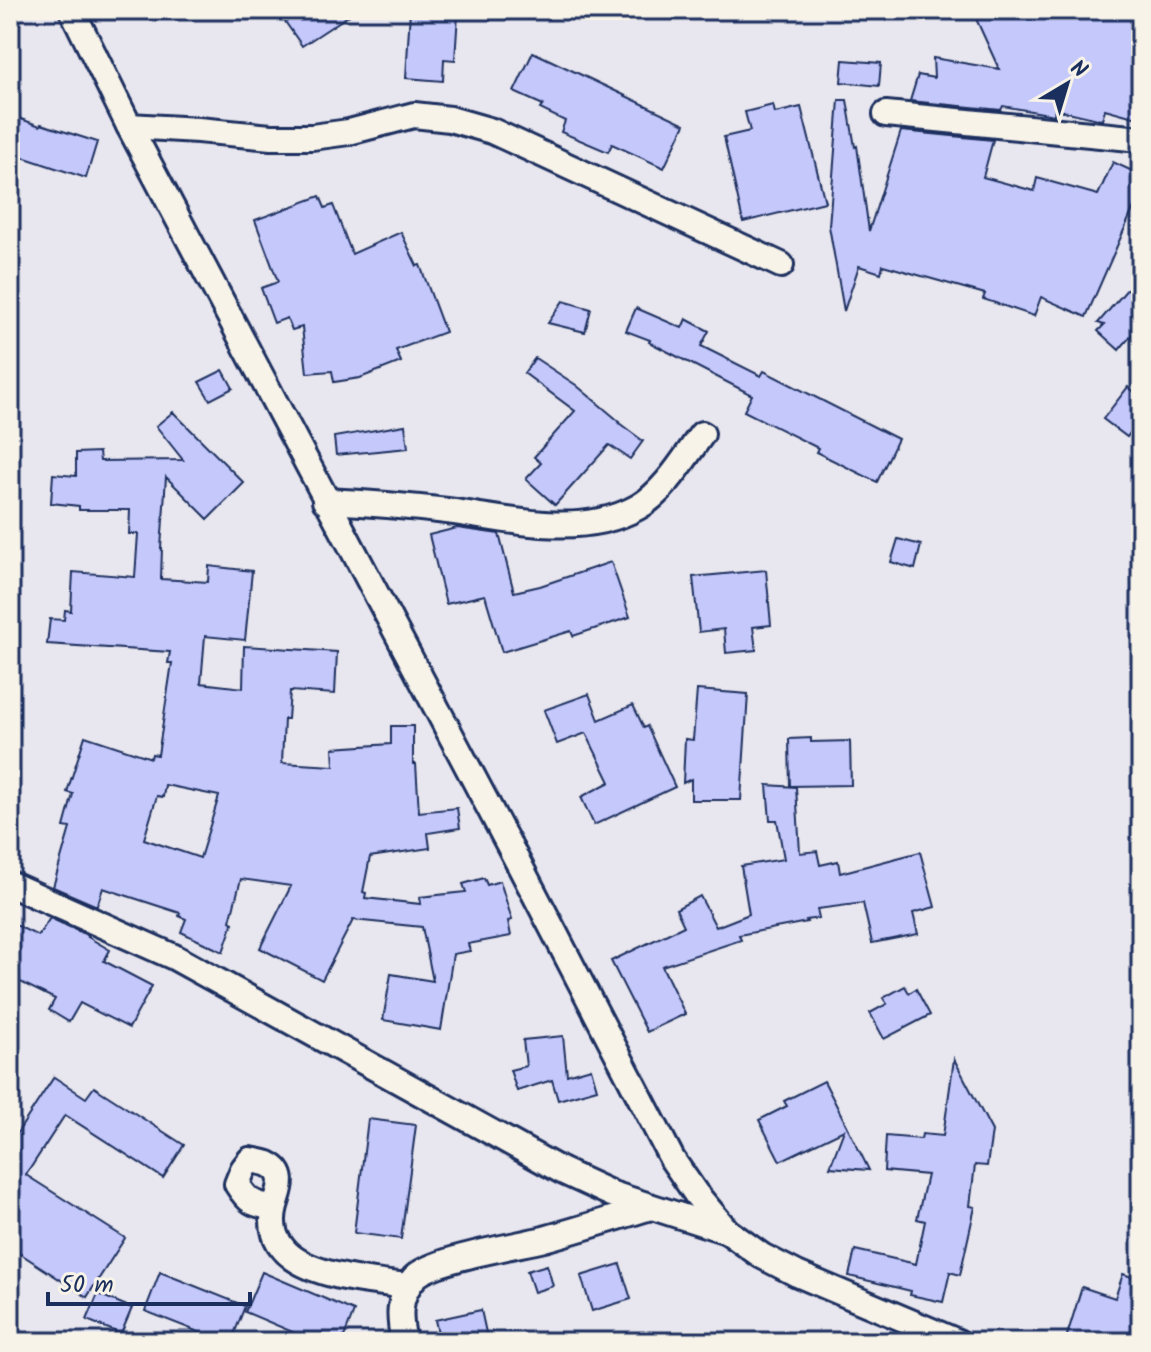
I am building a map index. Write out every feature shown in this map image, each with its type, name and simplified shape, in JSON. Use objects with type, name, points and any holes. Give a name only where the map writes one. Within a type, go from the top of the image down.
[{"type":"street","points":[[72,10],[129,126],[672,1159],[727,1231],[762,1256],[797,1274],[958,1342]]},
{"type":"street","points":[[886,114],[1141,139]]},
{"type":"street","points":[[129,126],[271,137],[312,137],[349,132],[414,115],[450,119],[492,131],[781,265]]},
{"type":"street","points":[[325,501],[556,524],[588,523],[614,518],[641,506],[663,485],[702,434]]},
{"type":"street","points":[[10,884],[174,957],[562,1171],[612,1194],[727,1231]]},
{"type":"street","points":[[404,1342],[399,1319],[402,1296],[414,1277],[432,1265],[543,1239],[651,1207]]},
{"type":"street","points":[[274,1208],[273,1230],[282,1248],[298,1260],[338,1277],[408,1286]]},
{"type":"building","points":[[277,10],[357,10],[302,46]]},
{"type":"building","points":[[410,10],[448,10],[448,14],[458,14],[455,60],[444,59],[443,81],[406,78]]},
{"type":"building","points":[[972,10],[1120,10],[1141,16],[1141,119],[1105,109],[1102,120],[1055,109],[1054,115],[1003,106],[1001,110],[910,101],[918,75],[934,78],[933,58],[999,69]]},
{"type":"building","points":[[533,52],[685,124],[664,168],[612,144],[608,152],[561,132],[565,121],[540,109],[543,105],[514,92]]},
{"type":"building","points":[[843,60],[881,63],[879,86],[841,82]]},
{"type":"building","points":[[839,100],[847,100],[869,231],[901,131],[993,140],[983,177],[1034,191],[1037,178],[1098,195],[1113,162],[1141,175],[1141,191],[1086,317],[1041,297],[1034,316],[983,299],[985,294],[883,265],[881,273],[859,266],[844,311],[829,226]]},
{"type":"building","points":[[773,105],[775,113],[801,107],[825,202],[743,222],[724,137],[750,131],[745,112]]},
{"type":"building","points":[[10,115],[97,142],[86,178],[10,153]]},
{"type":"building","points":[[320,196],[325,208],[333,205],[352,254],[401,232],[417,266],[420,265],[445,332],[396,350],[401,362],[360,378],[334,382],[332,371],[307,373],[302,327],[292,330],[287,318],[274,323],[261,288],[278,282],[255,220]]},
{"type":"building","points":[[1141,273],[1141,324],[1119,350],[1098,331],[1104,325],[1098,323]]},
{"type":"building","points":[[563,301],[591,309],[585,332],[548,323]]},
{"type":"building","points":[[636,308],[682,328],[686,319],[709,331],[701,346],[761,376],[764,371],[898,439],[877,482],[744,411],[752,395],[650,340],[626,331]]},
{"type":"building","points":[[535,358],[576,385],[643,441],[630,459],[609,445],[555,505],[526,479],[541,463],[534,457],[575,411],[524,373]]},
{"type":"building","points":[[223,370],[233,388],[210,400],[199,382]]},
{"type":"building","points":[[1128,387],[1141,397],[1141,418],[1127,437],[1103,419]]},
{"type":"building","points":[[173,412],[244,483],[208,519],[166,477],[161,579],[208,582],[209,566],[252,571],[245,640],[205,636],[201,683],[243,688],[244,646],[337,652],[335,694],[290,691],[288,719],[284,719],[282,763],[334,766],[333,748],[391,744],[391,726],[413,726],[413,764],[416,764],[419,812],[457,808],[460,828],[428,833],[430,848],[370,857],[363,892],[366,893],[365,898],[421,904],[420,897],[466,892],[463,884],[484,878],[487,885],[500,881],[512,920],[508,921],[511,936],[468,944],[470,951],[453,954],[441,1030],[383,1020],[391,974],[433,981],[422,927],[353,920],[322,980],[260,948],[291,886],[241,879],[230,921],[233,923],[223,952],[181,932],[186,919],[179,916],[180,913],[103,888],[97,906],[53,887],[70,828],[64,827],[73,794],[67,792],[85,736],[151,758],[152,754],[158,755],[172,663],[168,663],[170,652],[47,644],[50,619],[64,620],[65,610],[71,611],[73,572],[135,577],[138,534],[129,534],[130,510],[79,510],[79,506],[51,503],[53,474],[76,476],[76,453],[99,452],[100,461],[183,460],[156,426]],"holes":[[[165,785],[219,796],[200,858],[144,839],[157,796],[163,797]]]},
{"type":"building","points":[[405,425],[408,448],[336,455],[334,437]]},
{"type":"building","points":[[457,528],[499,534],[514,592],[611,562],[630,617],[573,636],[571,631],[502,652],[485,595],[446,604],[429,535]]},
{"type":"building","points":[[898,539],[921,545],[915,569],[891,562]]},
{"type":"building","points":[[766,570],[771,625],[753,627],[756,650],[726,653],[724,629],[699,632],[693,577]]},
{"type":"building","points":[[697,690],[748,694],[741,800],[691,800],[691,779],[683,783],[685,739],[693,740]]},
{"type":"building","points":[[589,694],[599,720],[633,705],[644,728],[647,726],[675,787],[594,825],[581,797],[610,782],[586,733],[557,744],[544,710]]},
{"type":"building","points":[[811,738],[811,742],[850,741],[851,785],[790,786],[789,739]]},
{"type":"building","points":[[767,785],[796,787],[800,853],[817,851],[820,865],[838,861],[840,873],[920,852],[935,907],[913,913],[918,934],[872,943],[863,903],[817,909],[819,918],[739,935],[741,940],[662,966],[685,1014],[647,1032],[611,961],[684,926],[676,909],[700,896],[716,927],[749,914],[741,866],[784,859],[777,820],[770,820]]},
{"type":"building","points":[[50,918],[89,936],[110,950],[104,961],[152,986],[129,1028],[80,1003],[69,1022],[49,1010],[55,999],[10,977],[10,922],[38,936]]},
{"type":"building","points":[[905,986],[909,993],[916,989],[930,1015],[884,1039],[870,1013],[887,1004],[883,998]]},
{"type":"building","points":[[563,1036],[567,1075],[591,1068],[597,1089],[558,1100],[552,1080],[517,1091],[510,1070],[526,1066],[523,1040]]},
{"type":"building","points":[[954,1059],[992,1131],[987,1166],[975,1165],[970,1206],[975,1207],[960,1275],[950,1272],[943,1302],[849,1276],[855,1250],[916,1264],[925,1221],[917,1219],[927,1175],[884,1171],[886,1136],[921,1139],[922,1134],[943,1136]]},
{"type":"building","points":[[54,1077],[86,1098],[94,1087],[184,1145],[163,1178],[65,1115],[26,1175],[125,1238],[87,1297],[10,1247],[10,1144]]},
{"type":"building","points":[[824,1081],[869,1170],[830,1167],[844,1130],[780,1161],[759,1120],[787,1106],[784,1101]]},
{"type":"building","points":[[368,1119],[416,1125],[401,1239],[354,1233]]},
{"type":"building","points":[[620,1264],[631,1299],[592,1311],[581,1276]]},
{"type":"building","points":[[547,1265],[553,1286],[534,1292],[527,1271]]},
{"type":"building","points":[[160,1272],[245,1306],[231,1342],[145,1311]]},
{"type":"building","points":[[262,1272],[354,1311],[342,1342],[316,1342],[245,1312]]},
{"type":"building","points":[[1123,1274],[1141,1280],[1141,1307],[1130,1342],[1065,1342],[1082,1287],[1115,1298]]},
{"type":"building","points":[[98,1294],[132,1308],[121,1334],[87,1320]]},
{"type":"building","points":[[481,1310],[488,1342],[440,1342],[435,1320]]}]
